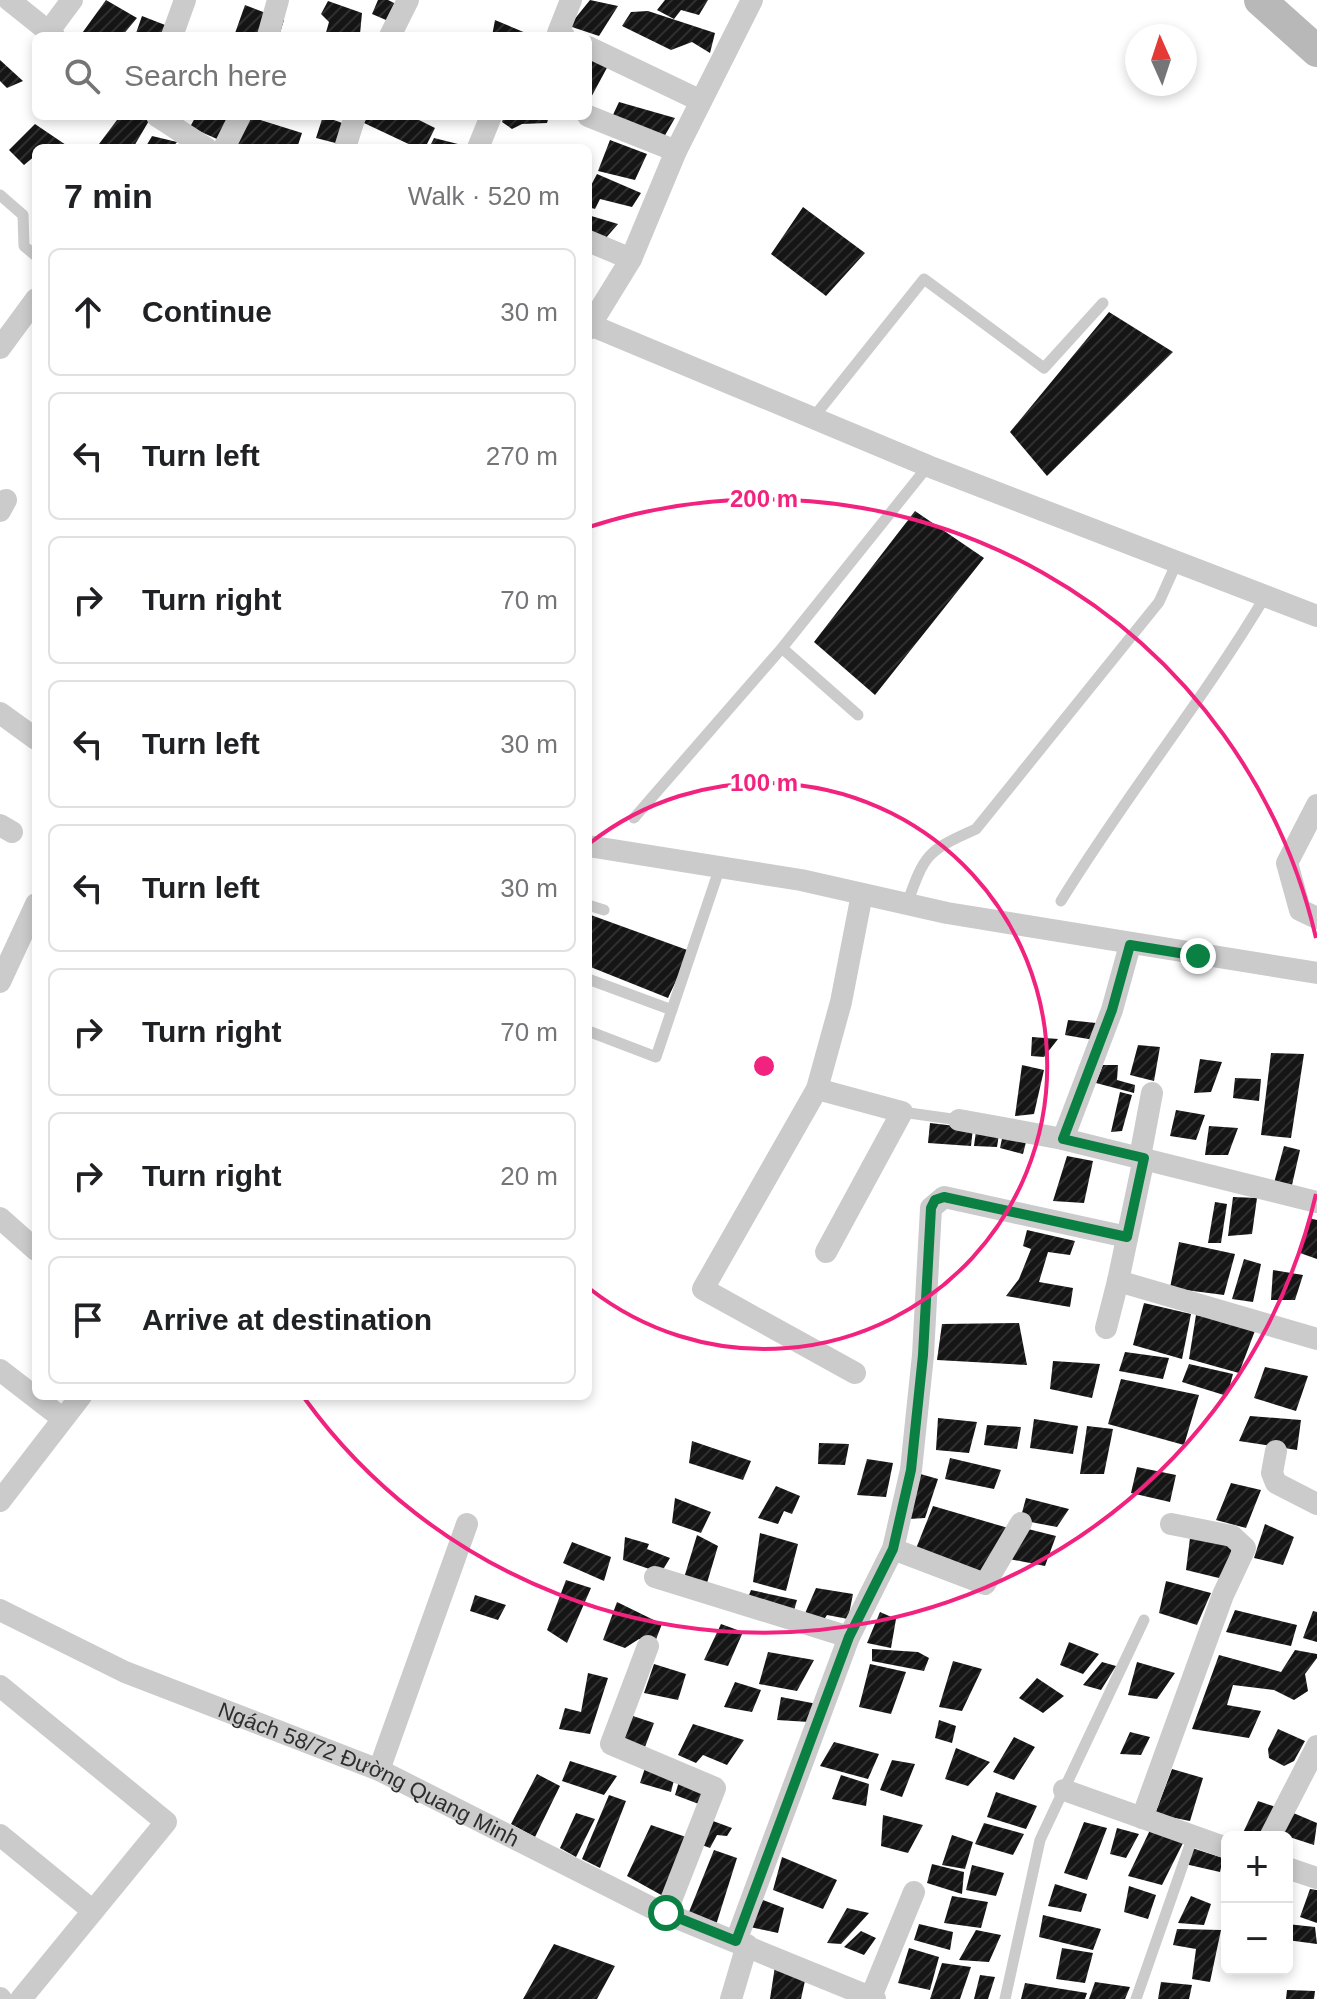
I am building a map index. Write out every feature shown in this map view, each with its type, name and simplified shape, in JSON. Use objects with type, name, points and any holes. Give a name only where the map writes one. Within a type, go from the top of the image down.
[{"type":"street","points":[[9,0],[49,32]]},
{"type":"street","points":[[52,32],[72,0]]},
{"type":"street","points":[[173,32],[185,0]]},
{"type":"street","points":[[269,32],[278,0]]},
{"type":"street","points":[[392,32],[408,0]]},
{"type":"street","points":[[558,32],[571,0]]},
{"type":"street","points":[[592,321],[631,259],[676,151],[752,0]]},
{"type":"street","points":[[1260,0],[1317,51]]},
{"type":"street","points":[[592,49],[701,101]]},
{"type":"street","points":[[592,118],[676,151]]},
{"type":"street","points":[[163,120],[200,144]]},
{"type":"street","points":[[226,144],[238,120]]},
{"type":"street","points":[[346,144],[354,120]]},
{"type":"street","points":[[480,144],[489,120]]},
{"type":"street","points":[[592,243],[631,259]]},
{"type":"street","points":[[0,348],[32,304]]},
{"type":"street","points":[[592,327],[928,466],[1317,616]]},
{"type":"street","points":[[1,717],[32,736]]},
{"type":"street","points":[[1317,805],[1287,863],[1300,910],[1317,918]]},
{"type":"street","points":[[592,847],[719,870],[801,880],[907,904],[1130,945],[1317,973]]},
{"type":"street","points":[[855,1373],[703,1289],[817,1089],[841,1002],[862,894]]},
{"type":"street","points":[[0,982],[32,913]]},
{"type":"street","points":[[1063,1139],[1112,1010],[1130,945]]},
{"type":"street","points":[[817,1089],[902,1112],[826,1252]]},
{"type":"street","points":[[1106,1328],[1127,1237],[1152,1093]]},
{"type":"street","points":[[959,1120],[1142,1157],[1317,1202]]},
{"type":"street","points":[[731,1999],[741,1943],[849,1637],[893,1549],[911,1470],[923,1355],[928,1233],[935,1200],[944,1197],[1127,1237]]},
{"type":"street","points":[[0,1218],[32,1246]]},
{"type":"street","points":[[1118,1281],[1317,1339]]},
{"type":"street","points":[[0,1370],[32,1395]]},
{"type":"street","points":[[39,1400],[62,1418]]},
{"type":"street","points":[[0,1501],[78,1400]]},
{"type":"street","points":[[1276,1451],[1272,1473],[1276,1483],[1317,1504]]},
{"type":"street","points":[[893,1549],[985,1584],[1021,1523]]},
{"type":"street","points":[[379,1770],[467,1524]]},
{"type":"street","points":[[1142,1818],[1223,1595],[1245,1548],[1232,1536],[1171,1524]]},
{"type":"street","points":[[655,1577],[849,1637]]},
{"type":"street","name":"Ngách 58/72 Đường Quang Minh","points":[[0,1610],[125,1672],[379,1770],[666,1913],[873,1998]]},
{"type":"street","points":[[648,1646],[611,1744],[715,1788],[666,1913]]},
{"type":"street","points":[[0,1686],[166,1822],[21,1999]]},
{"type":"street","points":[[1273,1831],[1317,1746]]},
{"type":"street","points":[[1064,1790],[1221,1846]]},
{"type":"street","points":[[0,1835],[93,1911]]},
{"type":"street","points":[[1293,1870],[1317,1878]]},
{"type":"street","points":[[873,1998],[914,1892]]},
{"type":"lane","points":[[0,195],[23,215],[24,246],[32,253]]},
{"type":"lane","points":[[812,419],[924,279],[1044,368],[1103,303]]},
{"type":"lane","points":[[634,818],[782,648],[928,466]]},
{"type":"lane","points":[[907,904],[930,852],[976,829],[1159,602],[1177,562]]},
{"type":"lane","points":[[1061,901],[1090,852],[1222,666],[1266,595]]},
{"type":"lane","points":[[782,648],[858,715]]},
{"type":"lane","points":[[592,1033],[656,1057],[719,870]]},
{"type":"lane","points":[[592,906],[604,910]]},
{"type":"lane","points":[[592,980],[672,1010]]},
{"type":"lane","points":[[902,1112],[959,1120]]},
{"type":"lane","points":[[1005,1999],[1040,1840],[1144,1620]]},
{"type":"lane","points":[[1136,1999],[1193,1836]]},
{"type":"building","points":[[106,0],[137,18],[125,32],[83,32]]},
{"type":"building","points":[[378,0],[388,0],[410,11],[400,26],[372,14]]},
{"type":"building","points":[[590,0],[618,6],[599,36],[569,26]]},
{"type":"building","points":[[665,0],[708,0],[699,15],[681,10],[674,19],[657,10]]},
{"type":"building","points":[[328,1],[362,13],[360,32],[326,32],[329,22],[321,14]]},
{"type":"building","points":[[245,5],[284,20],[280,32],[235,32]]},
{"type":"building","points":[[648,11],[715,33],[710,53],[692,42],[671,50],[622,26],[631,12]]},
{"type":"building","points":[[142,16],[178,30],[176,32],[136,32]]},
{"type":"building","points":[[495,20],[524,32],[493,32]]},
{"type":"building","points":[[592,58],[609,64],[592,96]]},
{"type":"building","points":[[0,60],[23,81],[7,88],[0,81]]},
{"type":"building","points":[[619,102],[675,118],[664,137],[611,119]]},
{"type":"building","points":[[117,120],[149,120],[135,144],[99,144]]},
{"type":"building","points":[[194,120],[229,120],[217,139],[190,127]]},
{"type":"building","points":[[246,120],[261,120],[302,133],[298,144],[235,144]]},
{"type":"building","points":[[322,120],[334,120],[353,127],[351,144],[316,138]]},
{"type":"building","points":[[366,120],[419,120],[435,128],[427,144],[409,144],[364,123]]},
{"type":"building","points":[[548,120],[547,123],[522,124],[512,129],[502,122]]},
{"type":"building","points":[[35,124],[65,144],[32,144],[32,158],[24,165],[9,150]]},
{"type":"building","points":[[152,136],[177,142],[175,144],[147,144]]},
{"type":"building","points":[[434,138],[458,144],[431,144]]},
{"type":"building","points":[[610,140],[647,154],[635,180],[598,171]]},
{"type":"building","points":[[597,174],[641,193],[632,207],[600,199],[595,209],[592,208],[592,183]]},
{"type":"building","points":[[803,207],[865,253],[826,296],[771,254]]},
{"type":"building","points":[[592,216],[618,224],[605,239],[592,236]]},
{"type":"building","points":[[1109,312],[1173,352],[1047,476],[1010,432]]},
{"type":"building","points":[[915,511],[984,558],[875,695],[814,642]]},
{"type":"building","points":[[592,915],[690,951],[668,998],[592,968]]},
{"type":"building","points":[[1068,1020],[1096,1023],[1094,1040],[1065,1035]]},
{"type":"building","points":[[1032,1037],[1058,1039],[1044,1057],[1031,1056]]},
{"type":"building","points":[[1138,1045],[1160,1047],[1154,1081],[1130,1075]]},
{"type":"building","points":[[1271,1053],[1304,1054],[1291,1138],[1261,1135]]},
{"type":"building","points":[[1200,1059],[1222,1062],[1211,1092],[1194,1093]]},
{"type":"building","points":[[1022,1065],[1044,1070],[1034,1114],[1015,1116]]},
{"type":"building","points":[[1103,1065],[1118,1065],[1117,1080],[1135,1085],[1134,1093],[1096,1083]]},
{"type":"building","points":[[1235,1078],[1261,1079],[1259,1101],[1233,1098]]},
{"type":"building","points":[[1120,1092],[1132,1095],[1122,1131],[1111,1132]]},
{"type":"building","points":[[1176,1110],[1205,1115],[1196,1140],[1170,1136]]},
{"type":"building","points":[[930,1123],[973,1128],[971,1146],[928,1143]]},
{"type":"building","points":[[1209,1126],[1238,1128],[1228,1155],[1205,1155]]},
{"type":"building","points":[[976,1131],[999,1134],[997,1147],[974,1146]]},
{"type":"building","points":[[1003,1134],[1027,1138],[1023,1154],[1000,1148]]},
{"type":"building","points":[[1284,1146],[1300,1150],[1292,1185],[1274,1183]]},
{"type":"building","points":[[1067,1156],[1093,1161],[1084,1203],[1053,1201]]},
{"type":"building","points":[[1233,1197],[1257,1198],[1252,1234],[1228,1236]]},
{"type":"building","points":[[1215,1202],[1227,1204],[1221,1243],[1208,1243]]},
{"type":"building","points":[[1309,1218],[1317,1220],[1317,1259],[1300,1253]]},
{"type":"building","points":[[1027,1230],[1075,1241],[1070,1255],[1048,1252],[1039,1282],[1073,1288],[1070,1307],[1006,1296],[1019,1279],[1031,1249],[1023,1246]]},
{"type":"building","points":[[1179,1242],[1235,1254],[1224,1295],[1170,1288]]},
{"type":"building","points":[[1244,1259],[1261,1264],[1253,1302],[1232,1299]]},
{"type":"building","points":[[1273,1270],[1303,1275],[1295,1300],[1271,1300]]},
{"type":"building","points":[[1144,1303],[1191,1314],[1182,1359],[1133,1345]]},
{"type":"building","points":[[1196,1315],[1256,1328],[1239,1373],[1189,1359]]},
{"type":"building","points":[[1019,1323],[1027,1365],[937,1360],[942,1324]]},
{"type":"building","points":[[1125,1352],[1169,1358],[1163,1379],[1119,1371]]},
{"type":"building","points":[[1053,1361],[1100,1364],[1092,1398],[1050,1389]]},
{"type":"building","points":[[1189,1364],[1233,1374],[1227,1396],[1182,1382]]},
{"type":"building","points":[[1265,1367],[1308,1376],[1296,1411],[1254,1398]]},
{"type":"building","points":[[1121,1379],[1199,1395],[1184,1445],[1108,1424]]},
{"type":"building","points":[[1250,1416],[1301,1420],[1297,1450],[1239,1441]]},
{"type":"building","points":[[938,1418],[977,1422],[969,1453],[936,1450]]},
{"type":"building","points":[[1034,1419],[1078,1426],[1073,1454],[1030,1448]]},
{"type":"building","points":[[987,1425],[1021,1427],[1017,1449],[984,1445]]},
{"type":"building","points":[[1087,1426],[1113,1429],[1104,1474],[1080,1474]]},
{"type":"building","points":[[692,1441],[751,1461],[743,1480],[689,1463]]},
{"type":"building","points":[[819,1443],[849,1444],[845,1465],[818,1464]]},
{"type":"building","points":[[950,1458],[1001,1470],[994,1489],[945,1479]]},
{"type":"building","points":[[867,1459],[893,1463],[886,1497],[857,1495]]},
{"type":"building","points":[[1137,1467],[1176,1475],[1170,1502],[1131,1493]]},
{"type":"building","points":[[917,1473],[938,1479],[925,1518],[909,1519]]},
{"type":"building","points":[[1231,1483],[1261,1490],[1246,1528],[1216,1520]]},
{"type":"building","points":[[776,1486],[800,1496],[792,1514],[784,1511],[778,1524],[758,1518]]},
{"type":"building","points":[[675,1498],[711,1512],[701,1533],[672,1523]]},
{"type":"building","points":[[1026,1498],[1069,1509],[1057,1527],[1020,1520]]},
{"type":"building","points":[[933,1506],[1015,1530],[985,1577],[915,1551]]},
{"type":"building","points":[[1265,1524],[1294,1537],[1283,1565],[1254,1558]]},
{"type":"building","points":[[1020,1527],[1056,1536],[1045,1566],[1009,1559]]},
{"type":"building","points":[[760,1533],[798,1544],[786,1591],[753,1582]]},
{"type":"building","points":[[697,1535],[718,1546],[707,1583],[684,1578]]},
{"type":"building","points":[[625,1537],[649,1544],[647,1549],[670,1558],[661,1573],[623,1560]]},
{"type":"building","points":[[1190,1538],[1233,1545],[1223,1579],[1186,1570]]},
{"type":"building","points":[[572,1542],[611,1557],[604,1581],[563,1563]]},
{"type":"building","points":[[566,1580],[591,1588],[567,1643],[547,1630]]},
{"type":"building","points":[[1166,1581],[1211,1593],[1197,1625],[1159,1613]]},
{"type":"building","points":[[816,1588],[853,1594],[848,1619],[827,1615],[821,1624],[803,1618]]},
{"type":"building","points":[[751,1590],[797,1600],[793,1614],[747,1600]]},
{"type":"building","points":[[475,1595],[506,1605],[498,1620],[470,1611]]},
{"type":"building","points":[[617,1602],[662,1624],[655,1642],[639,1639],[625,1648],[603,1640]]},
{"type":"building","points":[[1235,1610],[1297,1625],[1291,1646],[1226,1632]]},
{"type":"building","points":[[1313,1611],[1317,1612],[1317,1642],[1303,1638]]},
{"type":"building","points":[[880,1612],[896,1619],[891,1648],[867,1643]]},
{"type":"building","points":[[721,1624],[743,1632],[728,1666],[704,1660]]},
{"type":"building","points":[[1069,1642],[1099,1654],[1083,1674],[1060,1665]]},
{"type":"building","points":[[872,1649],[918,1652],[929,1658],[924,1671],[872,1661]]},
{"type":"building","points":[[1295,1650],[1317,1654],[1317,1658],[1305,1674],[1308,1691],[1294,1700],[1274,1690],[1233,1685],[1227,1705],[1261,1711],[1249,1738],[1192,1729],[1219,1655],[1281,1672]]},
{"type":"building","points":[[768,1652],[814,1660],[797,1691],[759,1684]]},
{"type":"building","points":[[953,1661],[982,1669],[962,1711],[939,1707]]},
{"type":"building","points":[[1102,1662],[1116,1666],[1101,1690],[1083,1685]]},
{"type":"building","points":[[1137,1662],[1175,1673],[1157,1699],[1128,1695]]},
{"type":"building","points":[[654,1664],[686,1674],[678,1700],[644,1693]]},
{"type":"building","points":[[870,1664],[906,1672],[891,1714],[859,1707]]},
{"type":"building","points":[[588,1673],[608,1678],[590,1734],[559,1729],[565,1708],[581,1712]]},
{"type":"building","points":[[1037,1678],[1064,1696],[1043,1713],[1019,1698]]},
{"type":"building","points":[[735,1682],[761,1690],[752,1712],[724,1707]]},
{"type":"building","points":[[781,1697],[817,1704],[809,1722],[777,1720]]},
{"type":"building","points":[[633,1716],[654,1723],[645,1747],[623,1740]]},
{"type":"building","points":[[939,1720],[956,1726],[952,1743],[935,1738]]},
{"type":"building","points":[[693,1724],[744,1740],[727,1765],[703,1755],[696,1763],[678,1755]]},
{"type":"building","points":[[1278,1729],[1305,1741],[1294,1761],[1284,1766],[1269,1758],[1268,1749]]},
{"type":"building","points":[[1130,1732],[1150,1737],[1141,1755],[1120,1754]]},
{"type":"building","points":[[1014,1737],[1035,1747],[1014,1780],[993,1772]]},
{"type":"building","points":[[834,1742],[879,1754],[868,1779],[820,1766]]},
{"type":"building","points":[[956,1748],[990,1762],[968,1786],[945,1779]]},
{"type":"building","points":[[892,1760],[915,1764],[902,1797],[880,1790]]},
{"type":"building","points":[[570,1761],[617,1776],[604,1795],[562,1781]]},
{"type":"building","points":[[646,1765],[675,1776],[671,1792],[640,1783]]},
{"type":"building","points":[[1172,1769],[1203,1778],[1190,1821],[1155,1814]]},
{"type":"building","points":[[537,1774],[560,1786],[535,1837],[511,1824]]},
{"type":"building","points":[[841,1775],[869,1784],[866,1806],[832,1799]]},
{"type":"building","points":[[680,1778],[710,1790],[704,1806],[675,1795]]},
{"type":"building","points":[[996,1792],[1037,1806],[1026,1829],[987,1817]]},
{"type":"building","points":[[609,1795],[626,1801],[600,1868],[582,1859]]},
{"type":"building","points":[[1258,1801],[1279,1808],[1267,1831],[1244,1831]]},
{"type":"building","points":[[1291,1812],[1317,1823],[1314,1845],[1293,1838],[1293,1831],[1278,1831]]},
{"type":"building","points":[[576,1813],[595,1819],[576,1857],[560,1848]]},
{"type":"building","points":[[883,1815],[923,1825],[908,1853],[881,1846]]},
{"type":"building","points":[[713,1821],[732,1828],[727,1836],[717,1835],[710,1848],[702,1845]]},
{"type":"building","points":[[1084,1822],[1107,1828],[1087,1880],[1064,1873]]},
{"type":"building","points":[[984,1823],[1024,1834],[1013,1855],[975,1844]]},
{"type":"building","points":[[651,1825],[686,1837],[663,1896],[627,1876]]},
{"type":"building","points":[[1117,1828],[1139,1834],[1126,1858],[1110,1854]]},
{"type":"building","points":[[1151,1828],[1184,1841],[1162,1885],[1128,1876]]},
{"type":"building","points":[[952,1835],[973,1842],[965,1869],[942,1865]]},
{"type":"building","points":[[1192,1848],[1221,1857],[1220,1872],[1185,1864]]},
{"type":"building","points":[[714,1850],[737,1858],[716,1925],[687,1917]]},
{"type":"building","points":[[782,1857],[837,1880],[823,1909],[773,1890]]},
{"type":"building","points":[[932,1864],[964,1872],[962,1894],[927,1883]]},
{"type":"building","points":[[972,1865],[1004,1873],[996,1896],[966,1890]]},
{"type":"building","points":[[1055,1884],[1087,1894],[1081,1912],[1048,1906]]},
{"type":"building","points":[[1129,1886],[1156,1895],[1148,1919],[1124,1912]]},
{"type":"building","points":[[1310,1889],[1317,1890],[1317,1923],[1300,1917]]},
{"type":"building","points":[[952,1896],[988,1902],[981,1928],[944,1923]]},
{"type":"building","points":[[1191,1896],[1211,1904],[1204,1925],[1178,1923]]},
{"type":"building","points":[[763,1900],[784,1908],[778,1933],[750,1927]]},
{"type":"building","points":[[847,1908],[869,1913],[841,1944],[827,1943]]},
{"type":"building","points":[[1043,1915],[1101,1929],[1093,1950],[1039,1937]]},
{"type":"building","points":[[919,1924],[953,1932],[950,1950],[914,1940]]},
{"type":"building","points":[[1293,1925],[1315,1927],[1317,1944],[1293,1941]]},
{"type":"building","points":[[1177,1929],[1221,1930],[1210,1982],[1192,1979],[1196,1949],[1173,1945]]},
{"type":"building","points":[[976,1930],[1001,1935],[989,1962],[959,1960]]},
{"type":"building","points":[[861,1931],[876,1938],[864,1955],[844,1947]]},
{"type":"building","points":[[554,1944],[615,1966],[597,1999],[523,1999]]},
{"type":"building","points":[[909,1948],[939,1957],[930,1990],[898,1983]]},
{"type":"building","points":[[1062,1948],[1093,1953],[1085,1983],[1056,1979]]},
{"type":"building","points":[[942,1963],[971,1967],[960,1999],[930,1999]]},
{"type":"building","points":[[775,1966],[806,1976],[801,1999],[770,1999]]},
{"type":"building","points":[[980,1975],[995,1977],[988,1999],[974,1999]]},
{"type":"building","points":[[1095,1982],[1130,1987],[1125,1999],[1089,1999]]},
{"type":"building","points":[[1161,1982],[1192,1985],[1189,1999],[1158,1999]]},
{"type":"building","points":[[1025,1983],[1087,1993],[1085,1999],[1021,1999]]},
{"type":"building","points":[[1287,1990],[1315,1991],[1314,1999],[1286,1999]]},
{"type":"route","points":[[666,1913],[736,1941],[849,1637],[893,1549],[911,1470],[923,1355],[928,1233],[935,1200],[944,1197],[1127,1237],[1144,1158],[1063,1139],[1112,1010],[1130,945],[1198,956]]}]
